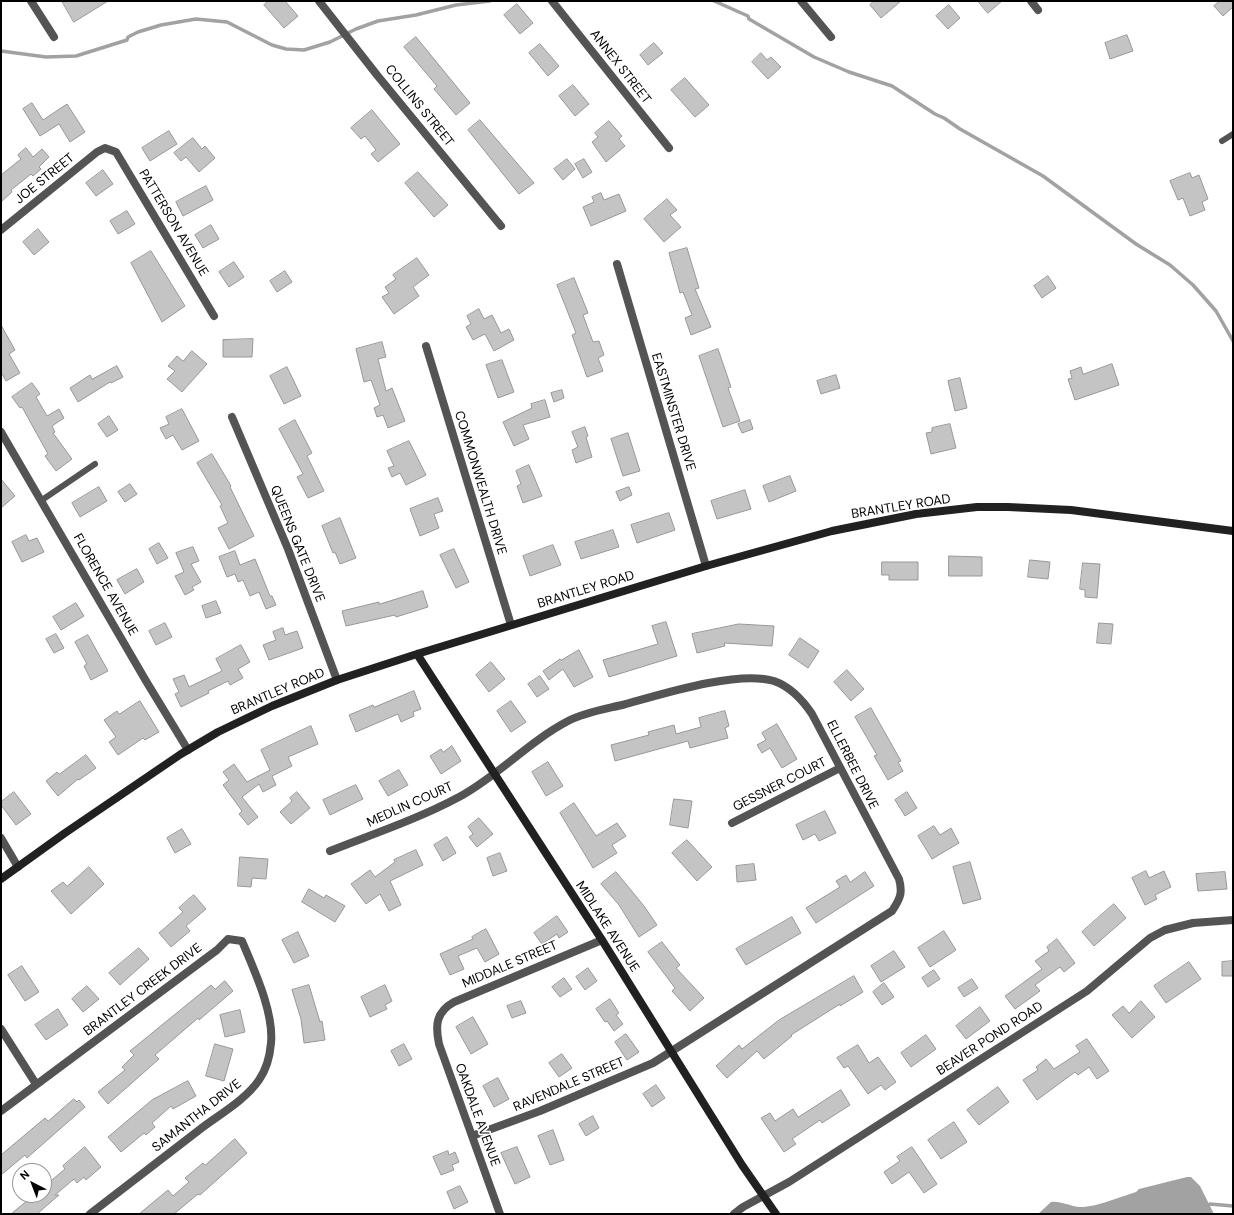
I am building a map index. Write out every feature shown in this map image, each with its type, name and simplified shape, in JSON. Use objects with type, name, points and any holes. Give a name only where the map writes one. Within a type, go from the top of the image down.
[{"type":"street","points":[[32,1],[54,37]]},
{"type":"street","name":"COLLINS STREET","points":[[319,1],[377,75],[502,226]]},
{"type":"street","name":"ANNEX STREET","points":[[552,1],[668,148]]},
{"type":"street","points":[[801,1],[831,37]]},
{"type":"street","points":[[1031,1],[1038,10]]},
{"type":"street","name":"JOE STREET","points":[[1,230],[97,152],[105,148]]},
{"type":"street","name":"PATTERSON AVENUE","points":[[105,148],[116,152],[214,316]]},
{"type":"street","name":"EASTMINSTER DRIVE","points":[[617,264],[706,566]]},
{"type":"street","name":"COMMONWEALTH DRIVE","points":[[426,346],[511,625]]},
{"type":"street","name":"QUEENS GATE DRIVE","points":[[232,417],[288,549],[337,680]]},
{"type":"street","name":"FLORENCE AVENUE","points":[[1,432],[42,500],[146,681],[188,750]]},
{"type":"street","name":"BRANTLEY ROAD","points":[[1,879],[64,833],[188,750],[218,732],[272,706],[337,680],[706,566],[832,531],[916,514],[1008,506],[1071,510],[1233,531]]},
{"type":"street","name":"MIDLAKE AVENUE","points":[[418,654],[602,940],[742,1165],[776,1214]]},
{"type":"street","name":"ELLERBEE DRIVE","points":[[494,774],[525,750],[569,720],[684,688],[738,679],[765,679],[774,681],[794,692],[812,714],[899,880],[902,890],[900,898],[892,911],[883,918],[763,992],[672,1051]]},
{"type":"street","name":"GESSNER COURT","points":[[732,823],[840,768]]},
{"type":"street","name":"MEDLIN COURT","points":[[330,851],[416,818],[458,798],[494,774]]},
{"type":"street","points":[[1,838],[18,867]]},
{"type":"street","name":"BEAVER POND ROAD","points":[[734,1214],[743,1207],[789,1182],[1087,992],[1150,938],[1165,930],[1193,924],[1233,920]]},
{"type":"street","name":"BRANTLEY CREEK DRIVE","points":[[1,1111],[217,950],[228,939],[242,941],[267,1009]]},
{"type":"street","name":"MIDDALE STREET","points":[[437,1022],[439,1014],[447,1006],[454,1002],[602,940]]},
{"type":"street","name":"SAMANTHA DRIVE","points":[[90,1214],[232,1105],[248,1092],[259,1080],[267,1065],[272,1043],[271,1025],[267,1009]]},
{"type":"street","name":"OAKDALE AVENUE","points":[[437,1022],[436,1032],[438,1044],[500,1214]]},
{"type":"street","points":[[1,1029],[36,1084]]},
{"type":"street","name":"RAVENDALE STREET","points":[[472,1136],[547,1108],[653,1063],[672,1051]]},
{"type":"lane","points":[[1222,141],[1233,134]]},
{"type":"lane","points":[[42,500],[95,464]]},
{"type":"shaded area","points":[[1191,1177],[1200,1186],[1214,1214],[1038,1214],[1051,1202],[1058,1202],[1079,1207],[1092,1206],[1136,1192],[1139,1189]]},
{"type":"building","points":[[62,1],[108,1],[74,22]]},
{"type":"building","points":[[269,1],[285,1],[298,16],[284,28],[264,5]]},
{"type":"building","points":[[874,1],[901,1],[881,18],[870,5]]},
{"type":"building","points":[[978,1],[1002,1],[988,13]]},
{"type":"building","points":[[1220,1],[1233,1],[1233,7],[1223,16],[1214,6]]},
{"type":"building","points":[[517,4],[533,23],[520,34],[504,15]]},
{"type":"building","points":[[949,5],[960,18],[948,29],[936,16]]},
{"type":"building","points":[[1127,35],[1133,51],[1110,59],[1105,43]]},
{"type":"building","points":[[416,37],[470,103],[456,115],[434,89],[437,86],[404,47]]},
{"type":"building","points":[[654,43],[663,53],[648,65],[640,55]]},
{"type":"building","points":[[540,44],[559,66],[548,76],[529,53]]},
{"type":"building","points":[[761,53],[767,60],[771,57],[781,67],[768,79],[752,62]]},
{"type":"building","points":[[685,78],[709,105],[695,117],[671,90]]},
{"type":"building","points":[[573,85],[589,104],[575,116],[559,96]]},
{"type":"building","points":[[32,103],[43,120],[67,104],[85,132],[70,142],[59,124],[40,136],[23,109]]},
{"type":"building","points":[[372,110],[400,144],[378,162],[371,154],[376,150],[365,136],[361,139],[351,128]]},
{"type":"building","points":[[480,120],[534,183],[519,194],[468,130]]},
{"type":"building","points":[[609,121],[622,136],[619,139],[625,146],[606,162],[592,142],[598,137],[595,133]]},
{"type":"building","points":[[169,131],[177,144],[150,161],[142,148]]},
{"type":"building","points":[[193,138],[202,149],[205,146],[215,158],[199,172],[186,157],[181,161],[174,153]]},
{"type":"building","points":[[26,148],[33,157],[42,149],[49,157],[39,167],[41,169],[33,176],[31,174],[11,190],[12,192],[1,202],[1,175],[21,159],[18,155]]},
{"type":"building","points":[[567,159],[575,169],[563,180],[554,169]]},
{"type":"building","points":[[584,159],[592,172],[583,178],[575,164]]},
{"type":"building","points":[[103,170],[113,184],[96,196],[86,183]]},
{"type":"building","points":[[418,172],[448,205],[434,217],[405,183]]},
{"type":"building","points":[[1190,173],[1192,178],[1199,175],[1208,199],[1202,202],[1205,210],[1190,216],[1183,198],[1178,200],[1170,181]]},
{"type":"building","points":[[206,186],[213,200],[183,216],[176,202]]},
{"type":"building","points":[[601,193],[604,200],[619,194],[626,211],[591,226],[583,207],[594,202],[592,197]]},
{"type":"building","points":[[667,199],[677,210],[670,215],[681,227],[664,242],[644,219]]},
{"type":"building","points":[[127,211],[135,224],[118,234],[110,221]]},
{"type":"building","points":[[211,225],[219,239],[203,248],[195,235]]},
{"type":"building","points":[[38,229],[49,242],[34,255],[23,242]]},
{"type":"building","points":[[687,248],[699,288],[695,289],[711,327],[691,335],[685,318],[692,315],[683,292],[680,293],[669,253]]},
{"type":"building","points":[[151,251],[185,306],[162,322],[131,263]]},
{"type":"building","points":[[417,258],[429,275],[413,287],[419,296],[394,314],[382,297],[389,293],[385,287],[396,279],[393,275]]},
{"type":"building","points":[[234,262],[244,277],[229,287],[219,272]]},
{"type":"building","points":[[285,271],[292,282],[277,292],[270,281]]},
{"type":"building","points":[[1048,276],[1056,288],[1042,298],[1034,286]]},
{"type":"building","points":[[574,278],[588,313],[583,315],[593,342],[599,341],[604,355],[598,358],[603,371],[587,377],[572,335],[576,333],[557,285]]},
{"type":"building","points":[[479,309],[484,319],[492,315],[501,333],[509,329],[514,340],[494,351],[485,334],[473,340],[466,327],[471,324],[467,316]]},
{"type":"building","points":[[1,325],[15,350],[9,354],[20,373],[6,381],[1,372]]},
{"type":"building","points":[[253,339],[252,357],[223,357],[223,340]]},
{"type":"building","points":[[382,342],[386,357],[378,359],[386,391],[392,388],[405,421],[388,428],[383,415],[377,417],[374,408],[380,405],[371,380],[364,382],[356,349]]},
{"type":"building","points":[[718,349],[731,387],[728,388],[740,421],[723,427],[699,356]]},
{"type":"building","points":[[192,351],[207,364],[182,392],[167,379],[175,371],[168,366],[177,356],[183,361]]},
{"type":"building","points":[[502,360],[514,392],[498,398],[486,365]]},
{"type":"building","points":[[1112,364],[1119,385],[1075,400],[1068,379],[1072,378],[1070,371],[1081,367],[1083,374]]},
{"type":"building","points":[[117,366],[123,377],[111,383],[110,382],[78,402],[70,388],[90,375],[92,379]]},
{"type":"building","points":[[287,367],[301,396],[284,404],[270,376]]},
{"type":"building","points":[[836,375],[840,388],[821,394],[817,381]]},
{"type":"building","points":[[960,378],[967,408],[955,411],[948,381]]},
{"type":"building","points":[[32,383],[40,394],[36,397],[47,416],[59,409],[64,418],[52,426],[55,432],[53,433],[72,459],[56,471],[45,456],[48,454],[22,407],[20,408],[12,397]]},
{"type":"building","points":[[562,390],[564,398],[554,402],[551,393]]},
{"type":"building","points":[[545,400],[550,417],[523,425],[529,439],[514,446],[503,422],[532,408],[531,404]]},
{"type":"building","points":[[182,409],[199,441],[182,450],[173,435],[166,439],[160,428],[169,424],[166,417]]},
{"type":"building","points":[[109,416],[118,430],[107,437],[98,424]]},
{"type":"building","points":[[295,420],[312,453],[307,456],[324,491],[308,498],[297,477],[303,474],[279,429]]},
{"type":"building","points":[[750,420],[753,429],[742,433],[738,424]]},
{"type":"building","points":[[950,424],[956,448],[931,454],[926,433],[932,432],[932,428]]},
{"type":"building","points":[[585,427],[588,436],[586,437],[592,457],[576,463],[572,450],[578,447],[572,432]]},
{"type":"building","points":[[628,433],[640,471],[623,476],[611,439]]},
{"type":"building","points":[[409,441],[426,475],[406,485],[400,473],[392,477],[388,468],[394,466],[387,451]]},
{"type":"building","points":[[212,454],[231,486],[230,487],[254,536],[229,549],[218,528],[228,523],[220,506],[222,505],[197,463]]},
{"type":"building","points":[[529,465],[542,496],[523,503],[517,486],[521,484],[516,471]]},
{"type":"building","points":[[790,476],[796,491],[769,502],[763,486]]},
{"type":"building","points":[[1,479],[15,496],[1,508]]},
{"type":"building","points":[[130,484],[137,494],[125,502],[118,492]]},
{"type":"building","points":[[99,487],[107,501],[80,517],[72,503]]},
{"type":"building","points":[[629,487],[632,495],[620,501],[616,492]]},
{"type":"building","points":[[745,490],[751,509],[717,519],[711,501]]},
{"type":"building","points":[[438,498],[443,511],[434,514],[439,528],[420,536],[410,509]]},
{"type":"building","points":[[669,513],[675,530],[637,543],[631,525]]},
{"type":"building","points":[[340,518],[356,558],[340,564],[335,552],[333,553],[322,526]]},
{"type":"building","points":[[613,530],[619,547],[581,559],[575,542]]},
{"type":"building","points":[[26,535],[29,541],[37,538],[44,552],[22,562],[12,542]]},
{"type":"building","points":[[159,543],[168,558],[157,564],[149,549]]},
{"type":"building","points":[[553,545],[561,565],[530,576],[523,556]]},
{"type":"building","points":[[193,547],[199,561],[191,564],[201,582],[192,587],[194,590],[185,595],[175,576],[184,572],[176,553]]},
{"type":"building","points":[[454,549],[469,582],[456,588],[440,555]]},
{"type":"building","points":[[235,551],[240,565],[255,559],[270,596],[272,596],[276,605],[266,609],[259,592],[250,596],[243,580],[238,582],[235,574],[227,577],[219,557]]},
{"type":"building","points":[[949,556],[982,557],[982,576],[949,576]]},
{"type":"building","points":[[1030,560],[1050,562],[1048,579],[1028,577]]},
{"type":"building","points":[[882,562],[918,562],[918,580],[889,580],[889,575],[882,575]]},
{"type":"building","points":[[1083,563],[1100,564],[1097,598],[1085,597],[1085,590],[1080,589]]},
{"type":"building","points":[[137,569],[144,582],[125,594],[117,580]]},
{"type":"building","points":[[423,591],[428,607],[396,617],[395,615],[346,626],[342,611],[379,602],[379,604]]},
{"type":"building","points":[[216,601],[221,613],[206,618],[202,606]]},
{"type":"building","points":[[76,603],[84,616],[61,630],[53,617]]},
{"type":"building","points":[[666,622],[677,656],[609,677],[603,660],[658,644],[652,626]]},
{"type":"building","points":[[165,623],[172,637],[156,645],[149,631]]},
{"type":"building","points":[[1099,623],[1113,624],[1111,644],[1097,643]]},
{"type":"building","points":[[739,624],[774,626],[772,646],[724,643],[725,646],[697,653],[692,634]]},
{"type":"building","points":[[283,628],[285,635],[297,631],[303,648],[269,660],[263,645],[276,640],[273,632]]},
{"type":"building","points":[[56,634],[64,648],[54,653],[46,639]]},
{"type":"building","points":[[88,635],[108,671],[91,680],[84,666],[87,664],[75,642]]},
{"type":"building","points":[[800,638],[819,651],[808,668],[789,655]]},
{"type":"building","points":[[241,645],[250,662],[238,669],[243,678],[230,685],[228,681],[208,691],[209,693],[181,707],[175,694],[179,692],[173,679],[184,675],[189,687],[222,671],[216,659]]},
{"type":"building","points":[[579,650],[593,677],[574,687],[563,669],[549,680],[543,671],[560,659],[561,660]]},
{"type":"building","points":[[491,662],[505,679],[489,692],[476,675]]},
{"type":"building","points":[[847,670],[864,689],[851,701],[834,682]]},
{"type":"building","points":[[540,676],[549,689],[537,697],[528,684]]},
{"type":"building","points":[[414,691],[421,709],[413,712],[414,716],[401,722],[398,714],[356,732],[349,715]]},
{"type":"building","points":[[140,701],[159,732],[145,740],[143,738],[118,755],[109,742],[116,737],[104,720],[117,711],[119,714]]},
{"type":"building","points":[[511,701],[526,722],[511,732],[497,711]]},
{"type":"building","points":[[871,708],[901,761],[898,762],[903,771],[888,780],[874,756],[877,755],[855,717]]},
{"type":"building","points":[[725,711],[729,726],[725,728],[728,738],[690,748],[688,741],[615,761],[611,745],[649,735],[648,732],[674,725],[676,734],[701,727],[699,718]]},
{"type":"building","points":[[777,724],[797,759],[782,768],[770,748],[762,753],[757,745],[766,740],[762,733]]},
{"type":"building","points":[[311,726],[318,744],[288,757],[292,766],[272,776],[276,785],[263,792],[259,784],[242,797],[258,817],[248,825],[239,814],[242,811],[223,785],[229,780],[223,772],[234,764],[247,782],[270,770],[261,750]]},
{"type":"building","points":[[452,746],[461,761],[441,774],[430,756],[441,749],[443,752]]},
{"type":"building","points":[[86,755],[96,768],[79,780],[78,779],[58,796],[46,781],[57,772],[59,774]]},
{"type":"building","points":[[548,762],[563,786],[546,796],[532,772]]},
{"type":"building","points":[[399,770],[408,785],[388,796],[379,781]]},
{"type":"building","points":[[356,785],[363,799],[330,815],[323,800]]},
{"type":"building","points":[[14,792],[31,814],[16,825],[1,805],[1,802]]},
{"type":"building","points":[[297,792],[310,808],[291,824],[280,812],[292,801],[290,798]]},
{"type":"building","points":[[907,792],[917,808],[905,816],[895,800]]},
{"type":"building","points":[[674,799],[692,801],[688,828],[670,825]]},
{"type":"building","points":[[574,803],[596,836],[617,823],[626,836],[612,845],[617,853],[593,868],[560,813]]},
{"type":"building","points":[[825,811],[836,833],[819,841],[815,834],[803,840],[796,825]]},
{"type":"building","points":[[479,818],[493,834],[477,847],[469,837],[473,834],[468,827]]},
{"type":"building","points":[[934,826],[940,835],[951,828],[959,843],[932,859],[918,836]]},
{"type":"building","points":[[182,829],[191,844],[175,853],[167,838]]},
{"type":"building","points":[[447,837],[456,853],[443,861],[434,845]]},
{"type":"building","points":[[687,840],[712,867],[697,881],[672,853]]},
{"type":"building","points":[[416,850],[423,865],[390,881],[401,905],[389,911],[380,894],[366,904],[351,884],[370,870],[375,877],[395,862],[394,860]]},
{"type":"building","points":[[500,853],[507,871],[493,876],[487,858]]},
{"type":"building","points":[[240,857],[268,859],[266,879],[252,878],[251,887],[238,886]]},
{"type":"building","points":[[970,862],[981,899],[963,904],[953,867]]},
{"type":"building","points":[[754,864],[756,880],[737,882],[736,866]]},
{"type":"building","points":[[89,867],[104,884],[71,914],[51,891],[63,882],[67,886]]},
{"type":"building","points":[[1146,871],[1149,878],[1164,871],[1171,887],[1155,895],[1157,899],[1145,905],[1132,878]]},
{"type":"building","points":[[616,872],[644,906],[657,925],[639,937],[619,905],[601,884]]},
{"type":"building","points":[[865,872],[874,886],[816,923],[806,908],[840,887],[836,881],[846,875],[850,882]]},
{"type":"building","points":[[1225,872],[1227,889],[1198,891],[1196,874]]},
{"type":"building","points":[[309,889],[324,898],[326,895],[345,906],[335,922],[302,902]]},
{"type":"building","points":[[194,895],[206,909],[186,926],[190,931],[171,947],[159,933],[183,912],[179,908]]},
{"type":"building","points":[[1114,904],[1126,918],[1094,946],[1082,932]]},
{"type":"building","points":[[557,916],[568,932],[559,938],[557,934],[542,944],[534,933]]},
{"type":"building","points":[[792,917],[801,933],[746,965],[736,949]]},
{"type":"building","points":[[486,929],[499,954],[485,962],[477,948],[458,956],[464,969],[450,975],[440,954],[473,939],[472,937]]},
{"type":"building","points":[[944,931],[956,950],[930,967],[918,948]]},
{"type":"building","points":[[298,932],[309,956],[294,963],[282,940]]},
{"type":"building","points":[[1057,939],[1075,963],[1064,972],[1060,967],[1035,985],[1040,991],[1015,1009],[1005,996],[1042,969],[1035,961],[1049,951],[1047,947]]},
{"type":"building","points":[[662,942],[680,965],[676,968],[704,998],[690,1011],[672,991],[675,988],[648,952]]},
{"type":"building","points":[[139,948],[149,959],[120,985],[109,973]]},
{"type":"building","points":[[894,951],[905,967],[881,982],[871,966]]},
{"type":"building","points":[[1233,961],[1233,976],[1222,976],[1222,962]]},
{"type":"building","points":[[1189,962],[1201,979],[1166,1003],[1154,986]]},
{"type":"building","points":[[22,966],[39,992],[25,1001],[8,975]]},
{"type":"building","points":[[588,968],[597,981],[585,990],[576,977]]},
{"type":"building","points":[[934,970],[940,979],[928,987],[922,978]]},
{"type":"building","points":[[854,976],[863,992],[840,1006],[840,1004],[791,1035],[792,1036],[764,1059],[757,1051],[727,1078],[716,1066],[739,1045],[742,1049],[779,1020]]},
{"type":"building","points":[[564,978],[572,989],[560,997],[552,987]]},
{"type":"building","points":[[972,979],[978,988],[964,997],[958,988]]},
{"type":"building","points":[[225,981],[233,991],[199,1020],[198,1018],[155,1055],[159,1059],[108,1104],[98,1092],[125,1070],[122,1067],[134,1055],[130,1051],[211,985],[215,989]]},
{"type":"building","points":[[884,983],[894,997],[882,1005],[873,992]]},
{"type":"building","points":[[309,985],[320,1022],[322,1021],[325,1040],[304,1043],[301,1019],[292,990]]},
{"type":"building","points":[[385,985],[392,1001],[385,1005],[387,1009],[370,1017],[361,997]]},
{"type":"building","points":[[87,986],[99,999],[83,1012],[72,999]]},
{"type":"building","points":[[610,999],[619,1013],[616,1015],[623,1024],[614,1031],[607,1021],[605,1022],[596,1009]]},
{"type":"building","points":[[521,1001],[526,1013],[512,1018],[507,1006]]},
{"type":"building","points":[[1141,1001],[1155,1017],[1132,1038],[1112,1015],[1123,1006],[1129,1013]]},
{"type":"building","points":[[980,1007],[990,1021],[966,1039],[956,1026]]},
{"type":"building","points":[[58,1009],[68,1025],[46,1040],[35,1025]]},
{"type":"building","points":[[240,1010],[245,1032],[225,1037],[220,1015]]},
{"type":"building","points":[[473,1017],[488,1044],[471,1054],[456,1027]]},
{"type":"building","points":[[626,1034],[639,1052],[627,1060],[615,1042]]},
{"type":"building","points":[[926,1035],[936,1049],[911,1067],[901,1053]]},
{"type":"building","points":[[1087,1039],[1109,1071],[1097,1079],[1089,1067],[1078,1075],[1075,1072],[1037,1100],[1023,1080],[1038,1070],[1036,1067],[1046,1059],[1054,1069],[1080,1052],[1076,1046]]},
{"type":"building","points":[[215,1044],[233,1049],[224,1081],[206,1076]]},
{"type":"building","points":[[404,1044],[412,1059],[399,1066],[391,1051]]},
{"type":"building","points":[[858,1045],[869,1063],[878,1057],[896,1082],[885,1090],[881,1085],[868,1094],[848,1066],[844,1068],[837,1058]]},
{"type":"building","points":[[562,1054],[572,1068],[559,1077],[549,1063]]},
{"type":"building","points":[[498,1078],[509,1099],[494,1107],[483,1086]]},
{"type":"building","points":[[188,1081],[196,1096],[173,1109],[171,1106],[152,1123],[155,1127],[146,1135],[144,1133],[121,1152],[108,1137],[152,1100]]},
{"type":"building","points":[[656,1085],[665,1098],[652,1107],[643,1094]]},
{"type":"building","points":[[998,1087],[1009,1102],[979,1125],[967,1110]]},
{"type":"building","points":[[841,1090],[850,1105],[822,1123],[820,1120],[792,1139],[796,1144],[784,1152],[761,1118],[770,1113],[775,1121],[793,1109],[798,1117]]},
{"type":"building","points":[[74,1099],[77,1102],[79,1100],[85,1107],[27,1158],[25,1155],[15,1163],[12,1163],[12,1166],[1,1175],[1,1155],[45,1118],[48,1121]]},
{"type":"building","points":[[593,1116],[599,1128],[586,1136],[579,1124]]},
{"type":"building","points":[[954,1122],[967,1142],[941,1159],[928,1140]]},
{"type":"building","points":[[553,1130],[564,1160],[550,1165],[538,1136]]},
{"type":"building","points":[[235,1139],[247,1153],[200,1195],[198,1194],[174,1214],[139,1214],[168,1190],[173,1196],[189,1182],[185,1178],[203,1163],[205,1165]]},
{"type":"building","points":[[85,1147],[101,1167],[86,1180],[84,1177],[77,1183],[74,1179],[55,1195],[59,1195],[52,1201],[52,1180],[65,1169],[63,1166]]},
{"type":"building","points":[[517,1147],[530,1177],[515,1184],[501,1153]]},
{"type":"building","points":[[912,1147],[937,1184],[924,1193],[909,1172],[892,1184],[884,1172],[900,1161],[897,1157]]},
{"type":"building","points":[[448,1151],[449,1155],[455,1152],[459,1162],[452,1165],[454,1170],[441,1175],[433,1157]]},
{"type":"building","points":[[460,1186],[468,1202],[454,1209],[447,1192]]},
{"type":"building","points":[[24,1203],[50,1203],[37,1214],[11,1214]]},
{"type":"waterway","points":[[1,51],[46,57],[76,56],[127,40],[128,37],[138,32],[161,25],[196,19],[227,22],[272,45],[286,49],[304,50],[330,42],[356,29],[378,21],[416,15],[456,5],[490,1]]},
{"type":"waterway","points":[[714,1],[748,16],[749,19],[814,57],[849,72],[892,86],[960,129],[1043,176],[1136,244],[1170,265],[1193,285],[1216,311],[1233,341]]},
{"type":"waterway","points":[[1207,1206],[1210,1204],[1233,1206]]}]
